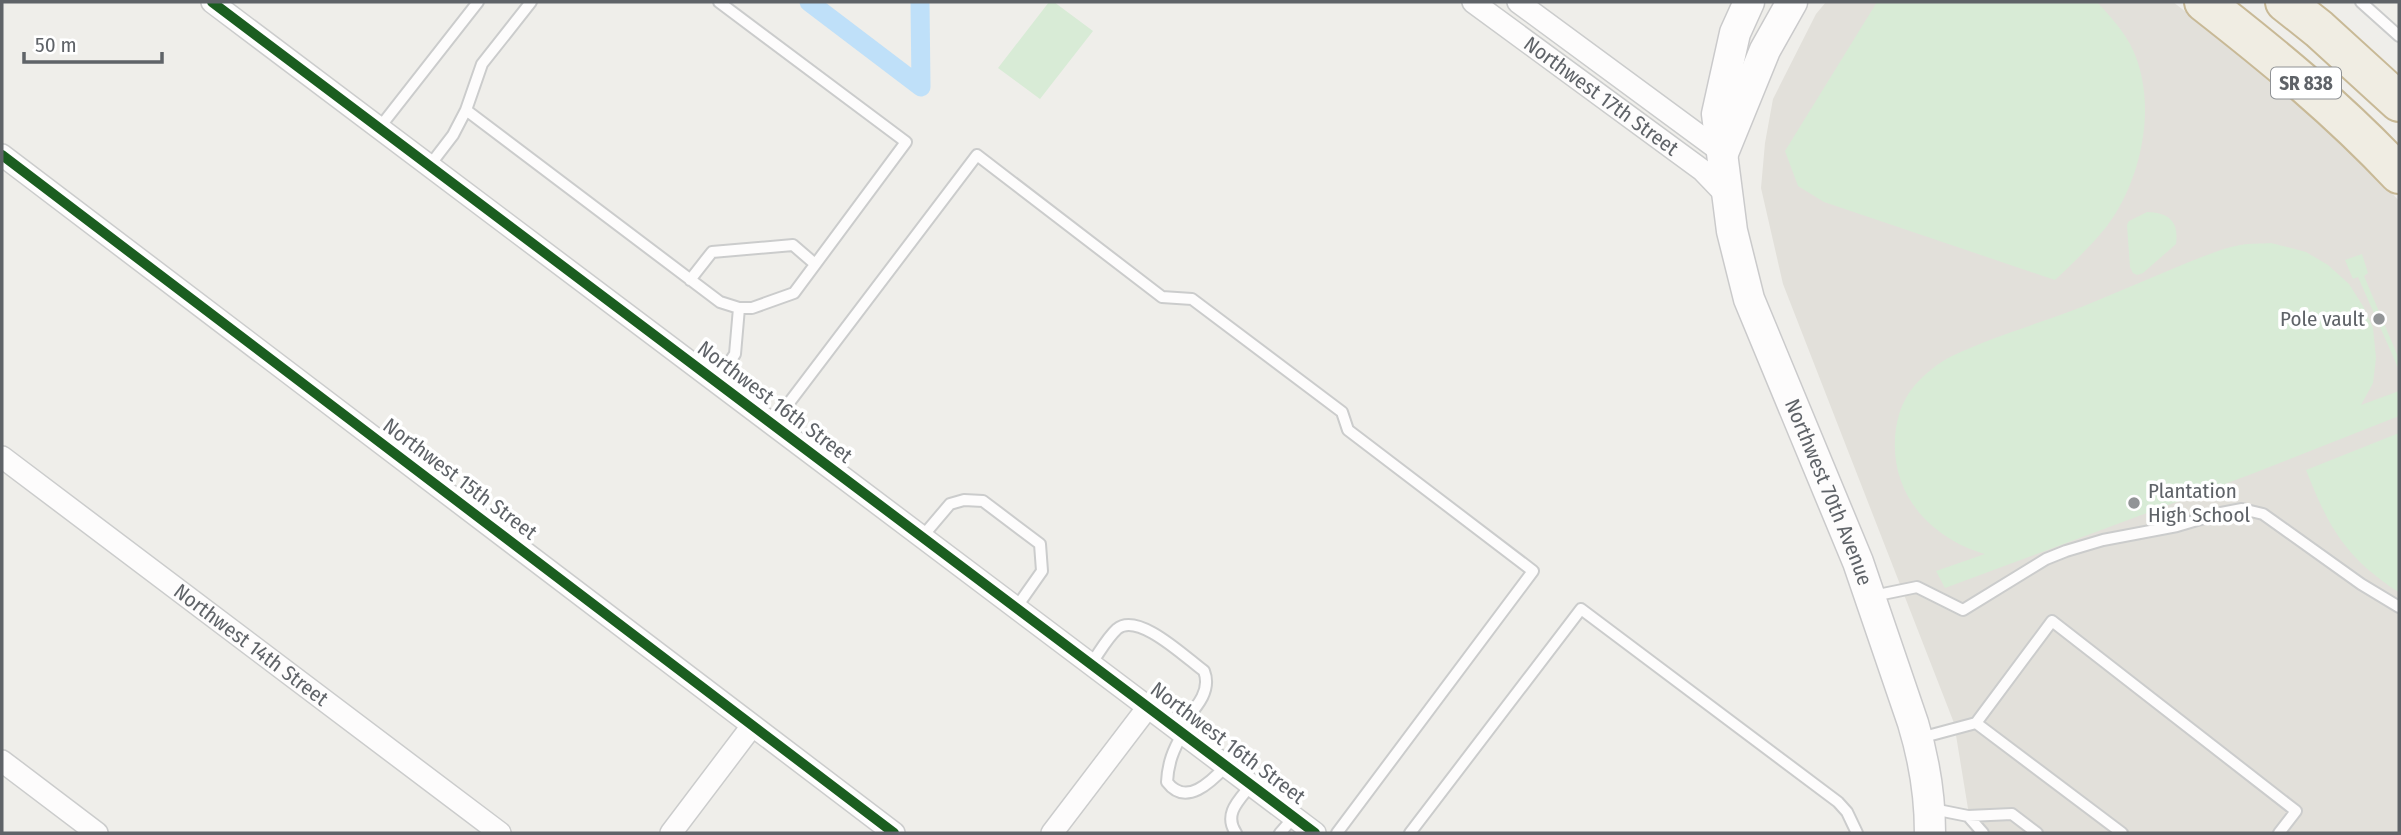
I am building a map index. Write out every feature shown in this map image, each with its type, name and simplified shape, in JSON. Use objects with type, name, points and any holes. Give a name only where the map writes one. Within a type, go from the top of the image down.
[{"type":"highway","name":"SR 838","points":[[2204,2],[2337,111],[2399,174]]},
{"type":"highway","name":"SR 838","points":[[2285,2],[2399,101]]},
{"type":"street","name":"Northwest 16th Street","points":[[212,2],[1251,785],[1287,825],[1315,833]]},
{"type":"street","name":"Northwest 17th Street","points":[[1473,2],[1702,170],[1726,195]]},
{"type":"street","name":"Northwest 17th Street","points":[[1519,2],[1723,153]]},
{"type":"street","name":"Northwest 70th Avenue","points":[[1749,2],[1735,33],[1717,114],[1731,231],[1749,299],[1870,596],[1918,738],[1930,821]]},
{"type":"street","name":"Northwest 70th Avenue","points":[[1723,153],[1765,50],[1792,2]]},
{"type":"street","name":"Northwest 15th Street","points":[[2,155],[894,833]]},
{"type":"street","name":"Northwest 14th Street","points":[[2,457],[500,833]]},
{"type":"street","points":[[1052,833],[1147,706]]},
{"type":"street","points":[[671,833],[752,726]]},
{"type":"street","points":[[2,761],[97,833]]},
{"type":"lane","points":[[380,127],[478,2]]},
{"type":"lane","points":[[430,165],[453,135],[466,110],[482,64],[531,2]]},
{"type":"lane","points":[[466,110],[720,302],[740,308],[752,308],[794,293],[906,142],[719,2]]},
{"type":"lane","points":[[1502,24],[1519,2]]},
{"type":"lane","points":[[2361,2],[2399,36]]},
{"type":"lane","points":[[773,424],[977,155],[1163,297],[1192,299],[1342,412],[1348,430],[1533,571],[1337,833]]},
{"type":"lane","points":[[690,279],[712,252],[793,244],[815,264]]},
{"type":"lane","points":[[716,382],[735,354],[740,308]]},
{"type":"lane","points":[[922,537],[950,503],[964,500],[983,502],[1040,544],[1042,571],[1016,608]]},
{"type":"lane","points":[[1870,596],[1916,587],[1963,610],[2046,559],[2066,551],[2103,540],[2177,526],[2242,509],[2263,514],[2361,584],[2399,607]]},
{"type":"lane","points":[[1410,833],[1581,609],[1838,802],[1847,812],[1857,833]]},
{"type":"lane","points":[[1918,738],[1976,723],[2052,621],[2296,811],[2279,833]]},
{"type":"lane","points":[[1091,664],[1119,627],[1132,624],[1145,627],[1204,671],[1208,680],[1206,692],[1180,731],[1168,768],[1167,782],[1172,789],[1181,793],[1199,790],[1226,766]]},
{"type":"lane","points":[[1976,723],[2122,833]]},
{"type":"lane","points":[[1236,833],[1232,827],[1231,811],[1251,785]]},
{"type":"lane","points":[[1930,821],[2012,814],[2037,833]]},
{"type":"lane","points":[[1968,816],[1983,833]]},
{"type":"shaded area","name":"Plantation High School","points":[[1826,2],[2173,2],[2271,77],[2366,164],[2399,201],[2399,833],[1972,833],[1954,723],[1783,284],[1761,188],[1773,99],[1816,14]]},
{"type":"green space","points":[[1049,2],[1054,2],[1093,31],[1040,99],[998,68]]},
{"type":"green space","points":[[1877,2],[2097,2],[2127,38],[2139,66],[2144,89],[2143,138],[2138,162],[2120,207],[2107,226],[2055,280],[1824,202],[1798,186],[1785,151]]},
{"type":"green space","points":[[2147,212],[2167,216],[2171,220],[2176,229],[2176,244],[2143,273],[2137,275],[2130,267],[2127,225],[2129,221]]},
{"type":"green space","points":[[2271,243],[2306,252],[2328,265],[2349,284],[2373,328],[2376,358],[2373,383],[2361,405],[2399,391],[2399,416],[1945,588],[1936,571],[1985,554],[1959,544],[1934,528],[1915,507],[1901,481],[1895,457],[1898,418],[1908,395],[1919,381],[1947,359],[1969,348],[2078,308],[2221,250],[2244,244]]},
{"type":"green space","name":"Pole vault","points":[[2362,254],[2368,273],[2364,276],[2399,359],[2399,370],[2358,277],[2353,279],[2345,260]]},
{"type":"green space","points":[[2399,433],[2399,592],[2363,565],[2342,541],[2326,515],[2306,470]]},
{"type":"waterway","points":[[809,2],[921,87],[920,2]]},
{"type":"cycle path","points":[[212,2],[1315,833]]},
{"type":"cycle path","points":[[2,155],[894,833]]},
{"type":"place","name":"Pole vault","points":[[2379,319]]},
{"type":"place","name":"Plantation High School","points":[[2134,503]]}]
